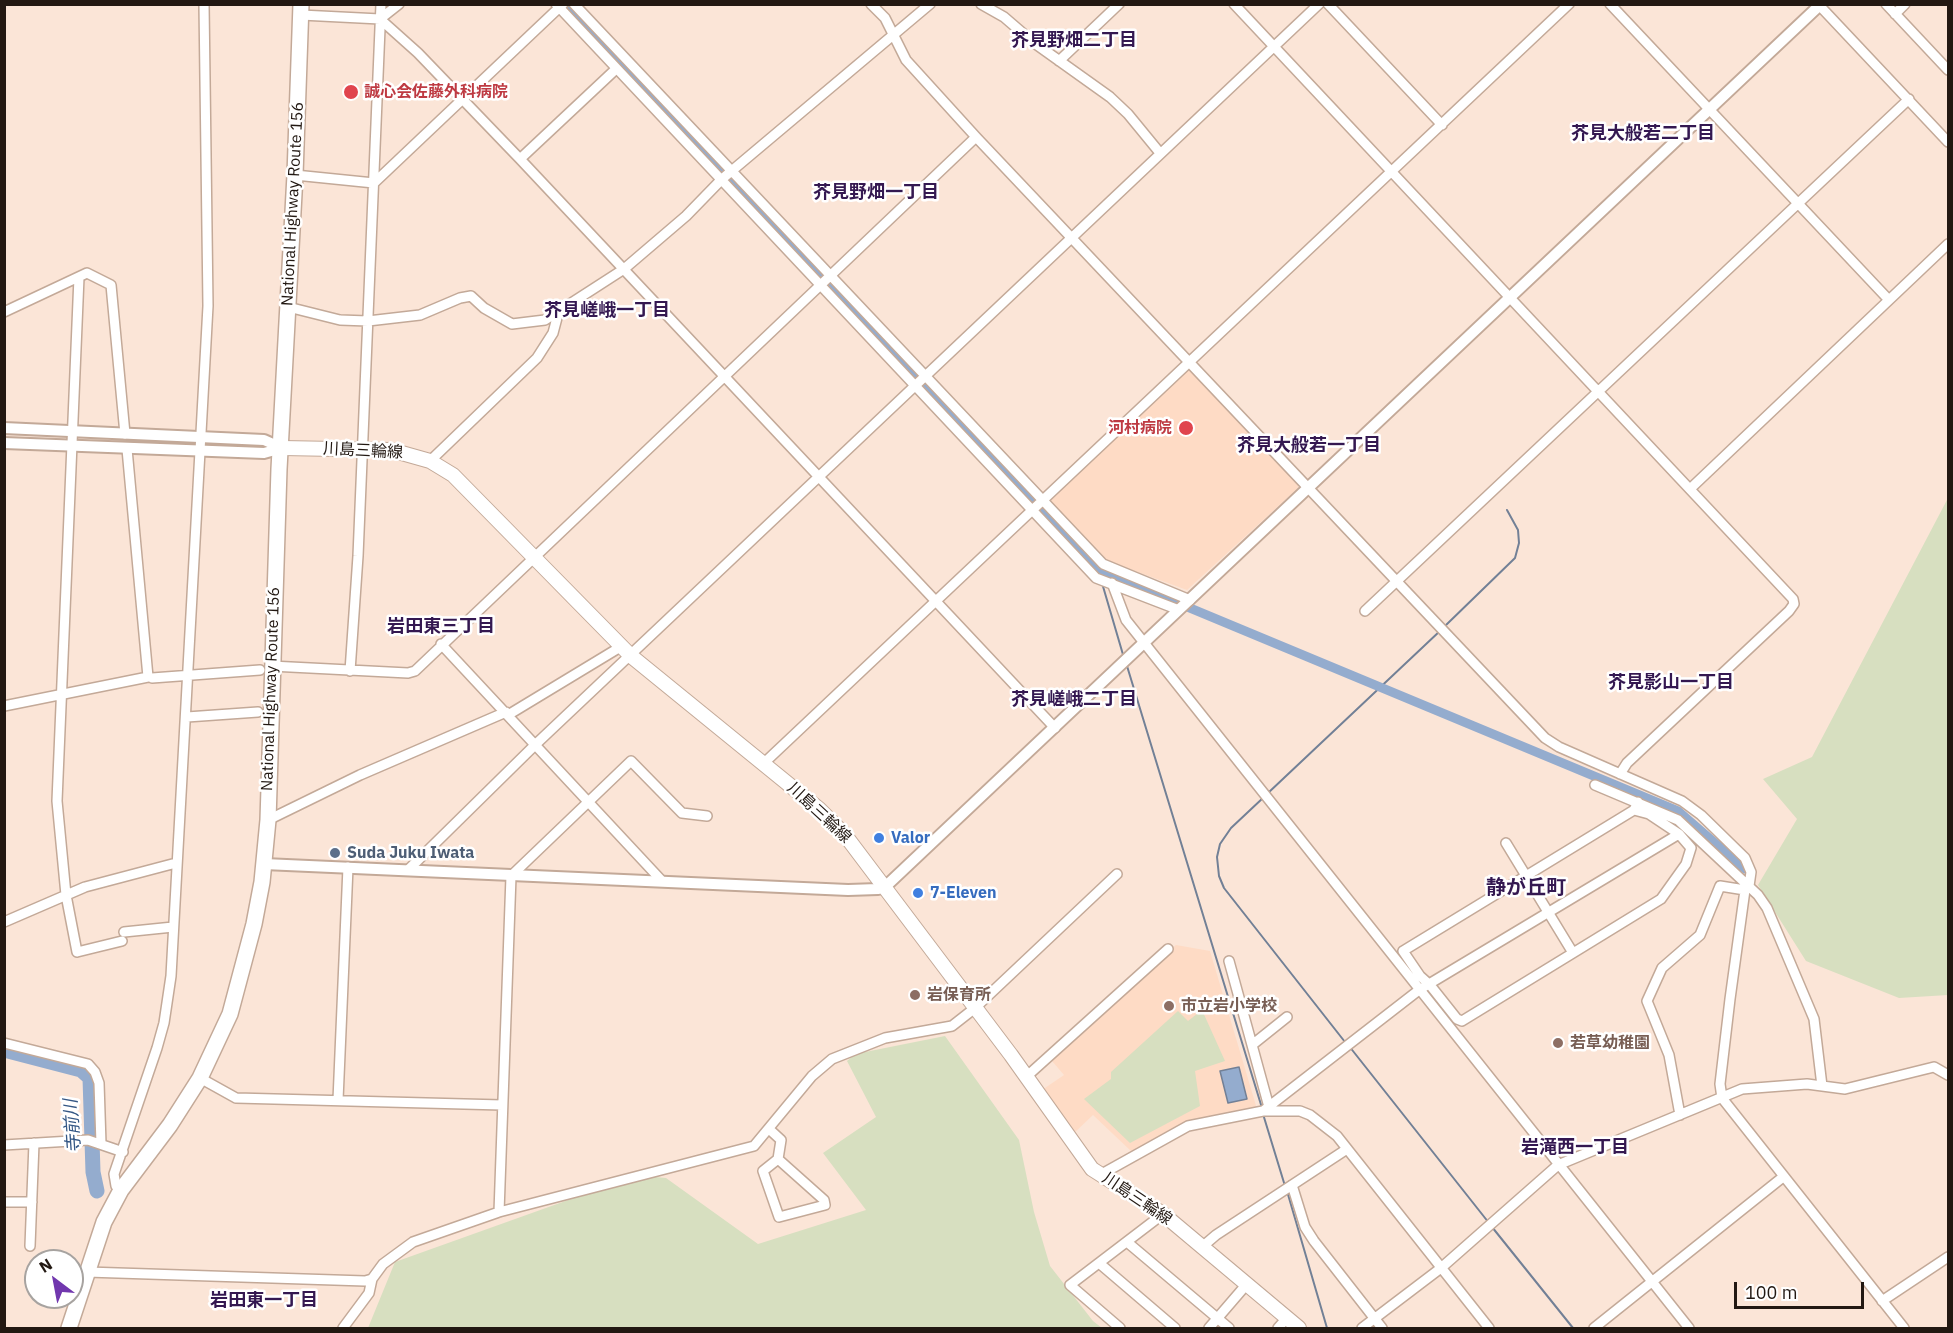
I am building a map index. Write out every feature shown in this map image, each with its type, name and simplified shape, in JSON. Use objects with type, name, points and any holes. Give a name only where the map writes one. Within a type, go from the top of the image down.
[{"type":"highway","name":"National Highway Route 156","points":[[69,1329],[104,1222],[121,1190],[170,1125],[200,1078],[230,1014],[254,924],[264,864],[268,820],[266,668],[282,448],[301,10]]},
{"type":"main road","name":"川島三輪線","points":[[282,448],[391,450],[430,461],[453,475],[626,651],[819,809],[845,835],[886,886],[1026,1077],[1075,1149],[1100,1175],[1163,1214],[1246,1285],[1282,1324],[1299,1329]]},
{"type":"street","points":[[121,1190],[116,1186],[114,1174],[164,1023],[171,976],[208,306],[209,224],[204,4]]},
{"type":"street","points":[[351,671],[381,4]]},
{"type":"street","points":[[380,19],[399,4]]},
{"type":"street","points":[[574,4],[1103,564],[1190,600]]},
{"type":"street","points":[[871,4],[885,18],[906,60],[976,137],[1545,738],[1559,747],[1682,801],[1701,815],[1745,858],[1751,872],[1720,1084],[1722,1098],[1904,1329]]},
{"type":"street","points":[[288,307],[340,320],[368,321],[420,315],[460,298],[471,296],[484,308],[512,324],[545,320],[558,314],[624,269],[686,216],[722,179],[930,4]]},
{"type":"street","points":[[981,4],[1004,17],[1059,61],[1110,97],[1128,114],[1160,153]]},
{"type":"street","points":[[1059,61],[1119,4]]},
{"type":"street","points":[[1234,4],[1782,585],[1794,604],[1627,763],[1620,774]]},
{"type":"street","points":[[408,870],[536,744],[626,651],[819,478],[925,375],[1320,4]]},
{"type":"street","points":[[1328,4],[1442,124]]},
{"type":"street","points":[[764,764],[1569,4]]},
{"type":"street","points":[[1610,4],[1889,300]]},
{"type":"street","points":[[1886,4],[1948,70]]},
{"type":"street","points":[[1895,14],[1905,4]]},
{"type":"street","points":[[295,176],[374,183],[560,5],[616,69],[1096,578],[1179,610]]},
{"type":"street","points":[[264,864],[848,890],[878,889],[886,886],[1820,5],[1948,142]]},
{"type":"street","points":[[301,10],[380,19],[462,98],[1055,728]]},
{"type":"street","points":[[520,159],[616,69]]},
{"type":"street","points":[[631,84],[641,74]]},
{"type":"street","points":[[1365,611],[1909,99]]},
{"type":"street","points":[[152,678],[266,668],[408,673],[415,671],[976,137]]},
{"type":"street","points":[[1691,488],[1948,244]]},
{"type":"street","points":[[4,312],[87,273],[111,285],[125,434]]},
{"type":"street","points":[[79,277],[57,801],[66,895],[77,952],[123,936],[173,927]]},
{"type":"street","points":[[430,461],[537,358],[553,333],[558,314]]},
{"type":"street","points":[[4,428],[264,440],[282,448]]},
{"type":"street","points":[[4,443],[264,453],[282,448]]},
{"type":"street","points":[[4,706],[148,677],[127,449]]},
{"type":"street","points":[[1112,583],[1126,620],[1689,1329]]},
{"type":"street","points":[[441,644],[662,881]]},
{"type":"street","points":[[268,820],[360,775],[507,714],[626,651]]},
{"type":"street","points":[[187,717],[258,712]]},
{"type":"street","points":[[499,1212],[511,876],[631,761],[681,813],[707,816]]},
{"type":"street","points":[[1595,785],[1636,806],[1679,834],[1691,848],[1686,864],[1660,899],[1462,1021],[1457,1019],[1420,976],[1403,951],[1636,806]]},
{"type":"street","points":[[1636,806],[1678,820],[1767,908],[1814,1019],[1822,1086]]},
{"type":"street","points":[[1266,1109],[1419,990],[1679,834]]},
{"type":"street","points":[[1506,843],[1573,953]]},
{"type":"street","points":[[4,922],[85,887],[176,863]]},
{"type":"street","points":[[338,1100],[348,867]]},
{"type":"street","points":[[342,1329],[369,1293],[372,1279],[395,1253],[413,1242],[499,1212],[743,1151],[754,1146],[812,1076],[841,1053],[885,1038],[952,1026],[975,1008],[1117,874]]},
{"type":"street","points":[[1680,1115],[1669,1055],[1647,1001],[1662,968],[1700,935],[1720,886],[1747,888]]},
{"type":"street","points":[[1026,1077],[1168,949]]},
{"type":"street","points":[[1229,961],[1252,1045],[1266,1109]]},
{"type":"street","points":[[1252,1045],[1287,1017]]},
{"type":"street","points":[[4,1043],[88,1064],[96,1072],[99,1083],[101,1144]]},
{"type":"street","points":[[1362,1329],[1441,1268],[1558,1165],[1742,1089],[1822,1086],[1845,1089],[1934,1067],[1948,1075]]},
{"type":"street","points":[[200,1078],[236,1098],[502,1105]]},
{"type":"street","points":[[1100,1175],[1188,1126],[1266,1109],[1300,1111],[1310,1115],[1337,1136],[1489,1329]]},
{"type":"street","points":[[769,1129],[782,1140],[778,1159],[763,1171],[779,1217],[825,1205],[824,1200],[778,1159]]},
{"type":"street","points":[[4,1145],[88,1140],[123,1152]]},
{"type":"street","points":[[30,1246],[34,1143]]},
{"type":"street","points":[[1202,1247],[1216,1235],[1347,1149]]},
{"type":"street","points":[[1594,1329],[1784,1177]]},
{"type":"street","points":[[1292,1185],[1309,1234],[1382,1329]]},
{"type":"street","points":[[4,1202],[32,1202]]},
{"type":"street","points":[[1120,1329],[1070,1286],[1163,1214]]},
{"type":"street","points":[[1127,1242],[1229,1329]]},
{"type":"street","points":[[1882,1301],[1948,1257]]},
{"type":"street","points":[[1099,1263],[1175,1329]]},
{"type":"street","points":[[87,1272],[365,1281],[372,1279]]},
{"type":"street","points":[[1209,1329],[1246,1285]]},
{"type":"shaded area","name":"河村病院","points":[[1191,370],[1298,484],[1298,488],[1187,590],[1105,560],[1050,501],[1186,371]]},
{"type":"shaded area","name":"市立岩小学校","points":[[1176,945],[1210,951],[1257,1109],[1190,1121],[1132,1152],[1093,1115],[1072,1135],[1042,1090],[1064,1075],[1052,1061]]},
{"type":"green space","points":[[1948,498],[1948,995],[1899,998],[1806,961],[1758,885],[1797,819],[1763,779],[1812,757]]},
{"type":"green space","points":[[1202,1010],[1225,1061],[1195,1071],[1200,1106],[1130,1143],[1084,1099],[1111,1079],[1111,1072],[1178,1011],[1188,1021]]},
{"type":"green space","points":[[945,1036],[1019,1140],[1034,1212],[1050,1266],[1093,1321],[1102,1328],[368,1328],[395,1262],[571,1199],[624,1174],[666,1178],[758,1244],[866,1210],[823,1153],[876,1117],[847,1061],[855,1054]]},
{"type":"water","points":[[1239,1067],[1247,1099],[1228,1103],[1220,1071]]},
{"type":"waterway","points":[[566,4],[792,247],[1101,571],[1678,811],[1745,869]]},
{"type":"waterway","points":[[1445,626],[1515,558],[1519,543],[1518,530],[1507,510]]},
{"type":"waterway","points":[[1102,583],[1124,658]]},
{"type":"waterway","points":[[1268,793],[1441,630]]},
{"type":"waterway","points":[[1127,666],[1262,1108]]},
{"type":"waterway","points":[[1264,797],[1231,828],[1220,844],[1217,857],[1219,876],[1224,888],[1345,1042]]},
{"type":"waterway","points":[[1349,1046],[1489,1223]]},
{"type":"waterway","name":"寺前川","points":[[4,1050],[81,1070],[90,1078],[93,1172],[97,1191]]},
{"type":"waterway","points":[[1263,1114],[1285,1186]]},
{"type":"waterway","points":[[1287,1191],[1327,1328]]},
{"type":"waterway","points":[[1492,1227],[1573,1328]]},
{"type":"place","name":"誠心会佐藤外科病院","points":[[351,92]]},
{"type":"place","name":"河村病院","points":[[1186,428]]},
{"type":"place","name":"Valor","points":[[879,838]]},
{"type":"place","name":"Suda Juku Iwata","points":[[335,853]]},
{"type":"place","name":"7-Eleven","points":[[918,893]]},
{"type":"place","name":"岩保育所","points":[[915,995]]},
{"type":"place","name":"市立岩小学校","points":[[1169,1006]]},
{"type":"place","name":"若草幼稚園","points":[[1558,1043]]},
{"type":"district","name":"芥見野畑二丁目","points":[[1074,41]]},
{"type":"district","name":"芥見大般若二丁目","points":[[1643,134]]},
{"type":"district","name":"芥見野畑一丁目","points":[[876,193]]},
{"type":"district","name":"芥見嵯峨一丁目","points":[[607,311]]},
{"type":"district","name":"芥見大般若一丁目","points":[[1309,446]]},
{"type":"district","name":"岩田東三丁目","points":[[441,627]]},
{"type":"district","name":"芥見影山一丁目","points":[[1671,683]]},
{"type":"district","name":"芥見嵯峨二丁目","points":[[1074,700]]},
{"type":"district","name":"静が丘町","points":[[1526,888]]},
{"type":"district","name":"岩滝西一丁目","points":[[1575,1148]]},
{"type":"district","name":"岩田東一丁目","points":[[264,1301]]}]
